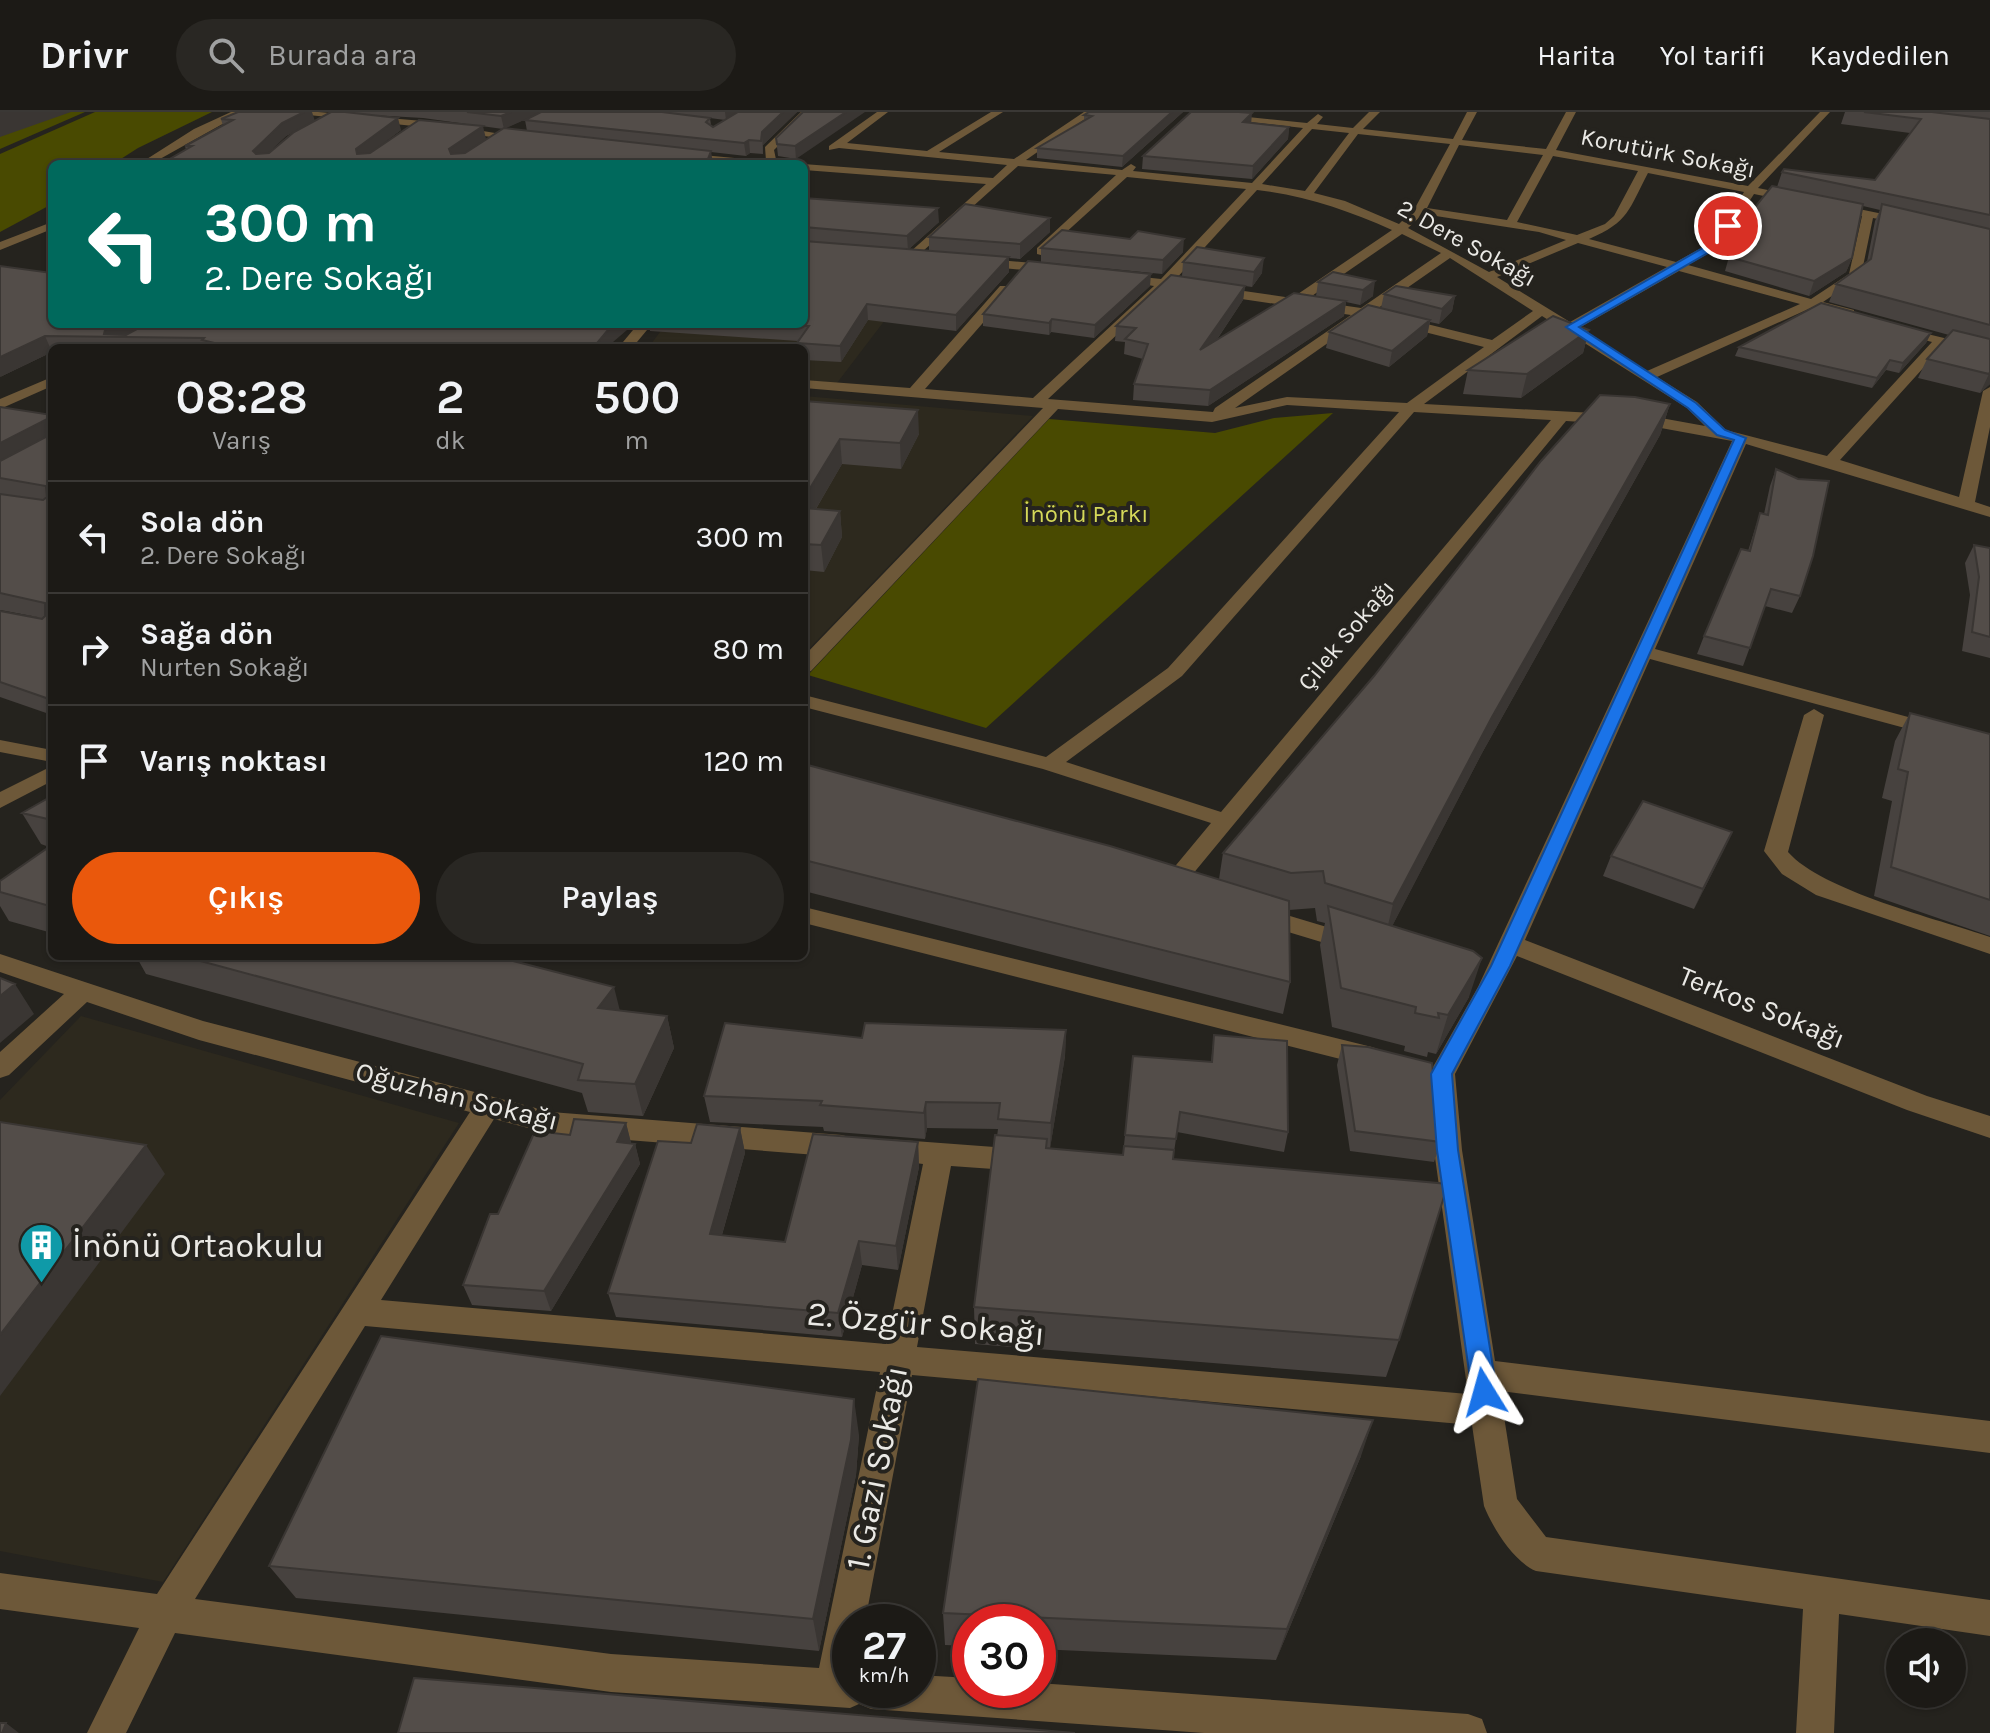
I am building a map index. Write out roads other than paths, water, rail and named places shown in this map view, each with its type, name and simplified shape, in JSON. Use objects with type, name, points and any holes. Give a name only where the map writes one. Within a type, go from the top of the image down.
[{"type":"street","points":[[151,160],[198,131],[239,112]]},
{"type":"street","points":[[285,112],[423,124],[543,141]]},
{"type":"street","points":[[769,160],[769,149],[807,112]]},
{"type":"street","points":[[808,166],[883,112]]},
{"type":"street","points":[[930,153],[998,112]]},
{"type":"street","points":[[913,256],[1014,164],[1090,112]]},
{"type":"street","points":[[808,663],[1045,404],[1165,283],[1322,112]]},
{"type":"street","points":[[1307,195],[1356,130],[1375,112]]},
{"type":"street","points":[[1295,302],[1401,229],[1420,210],[1472,112]]},
{"type":"street","points":[[1511,223],[1547,151],[1571,112]]},
{"type":"street","points":[[1571,327],[1716,244],[1752,188],[1825,112]]},
{"type":"street","name":"Korutürk Sokağı","points":[[1206,115],[1547,151],[1752,188],[1913,223]]},
{"type":"street","points":[[313,128],[334,117]]},
{"type":"street","points":[[401,136],[423,124]]},
{"type":"street","points":[[490,143],[529,124]]},
{"type":"street","name":"2. Dere Sokağı","points":[[837,145],[1014,164],[1126,172],[1256,187],[1341,203],[1450,253],[1692,405],[1731,435]]},
{"type":"street","points":[[679,155],[691,148]]},
{"type":"street","points":[[664,154],[703,160]]},
{"type":"street","points":[[915,392],[1024,266],[1137,162]]},
{"type":"street","points":[[808,168],[996,181]]},
{"type":"street","points":[[1487,277],[1581,240],[1619,218],[1645,168]]},
{"type":"street","points":[[1420,210],[1511,223],[1856,315]]},
{"type":"street","points":[[1647,376],[1814,302],[1855,276],[1868,213]]},
{"type":"street","points":[[940,216],[956,217]]},
{"type":"street","points":[[0,246],[48,227]]},
{"type":"street","points":[[1212,417],[1450,253]]},
{"type":"street","points":[[897,255],[929,258]]},
{"type":"street","points":[[960,261],[1067,270]]},
{"type":"street","points":[[1109,276],[1365,313],[1494,345]]},
{"type":"street","points":[[1050,764],[1175,672],[1412,406],[1542,310]]},
{"type":"street","points":[[1884,324],[1990,353]]},
{"type":"street","points":[[628,344],[642,328]]},
{"type":"street","points":[[1830,462],[1940,341]]},
{"type":"street","points":[[4,410],[48,383]]},
{"type":"street","points":[[808,384],[1212,417],[1287,401],[1650,421],[1731,435],[1990,512]]},
{"type":"street","points":[[1966,505],[1990,391]]},
{"type":"street","name":"Çilek Sokağı","points":[[1170,887],[1562,416]]},
{"type":"street","points":[[1731,435],[1644,652],[1511,944],[1478,984],[1442,1074],[1455,1196],[1501,1506],[1536,1553],[1990,1618]]},
{"type":"street","points":[[1644,652],[1990,745]]},
{"type":"street","points":[[808,702],[1050,764],[1226,821]]},
{"type":"street","points":[[1814,715],[1775,851],[1781,860],[1805,880],[1824,889],[1990,946]]},
{"type":"street","points":[[0,746],[48,755]]},
{"type":"street","points":[[0,801],[48,774]]},
{"type":"street","points":[[1142,878],[1200,896]]},
{"type":"street","points":[[1244,910],[1376,951]]},
{"type":"street","points":[[808,916],[1442,1074]]},
{"type":"street","name":"Terkos Sokağı","points":[[1511,944],[1917,1103],[1990,1127]]},
{"type":"street","name":"Oğuzhan Sokağı","points":[[0,963],[199,1030],[551,1123],[1049,1163]]},
{"type":"street","points":[[0,1068],[82,992]]},
{"type":"street","points":[[106,1733],[166,1613],[488,1106]]},
{"type":"street","name":"1. Gazi Sokağı","points":[[864,1604],[898,1360],[939,1154]]},
{"type":"street","points":[[1423,1193],[1455,1196]]},
{"type":"street","name":"2. Özgür Sokağı","points":[[358,1312],[1487,1411]]},
{"type":"street","points":[[1482,1374],[1990,1437]]},
{"type":"street","points":[[0,1591],[611,1673],[832,1688]]},
{"type":"street","points":[[1815,1733],[1822,1594]]},
{"type":"street","points":[[936,1695],[1468,1733]]},
{"type":"place","name":"İnönü Ortaokulu","points":[[41,1285]]},
{"type":"park label","name":"İnönü Parkı","points":[[1086,514]]}]
